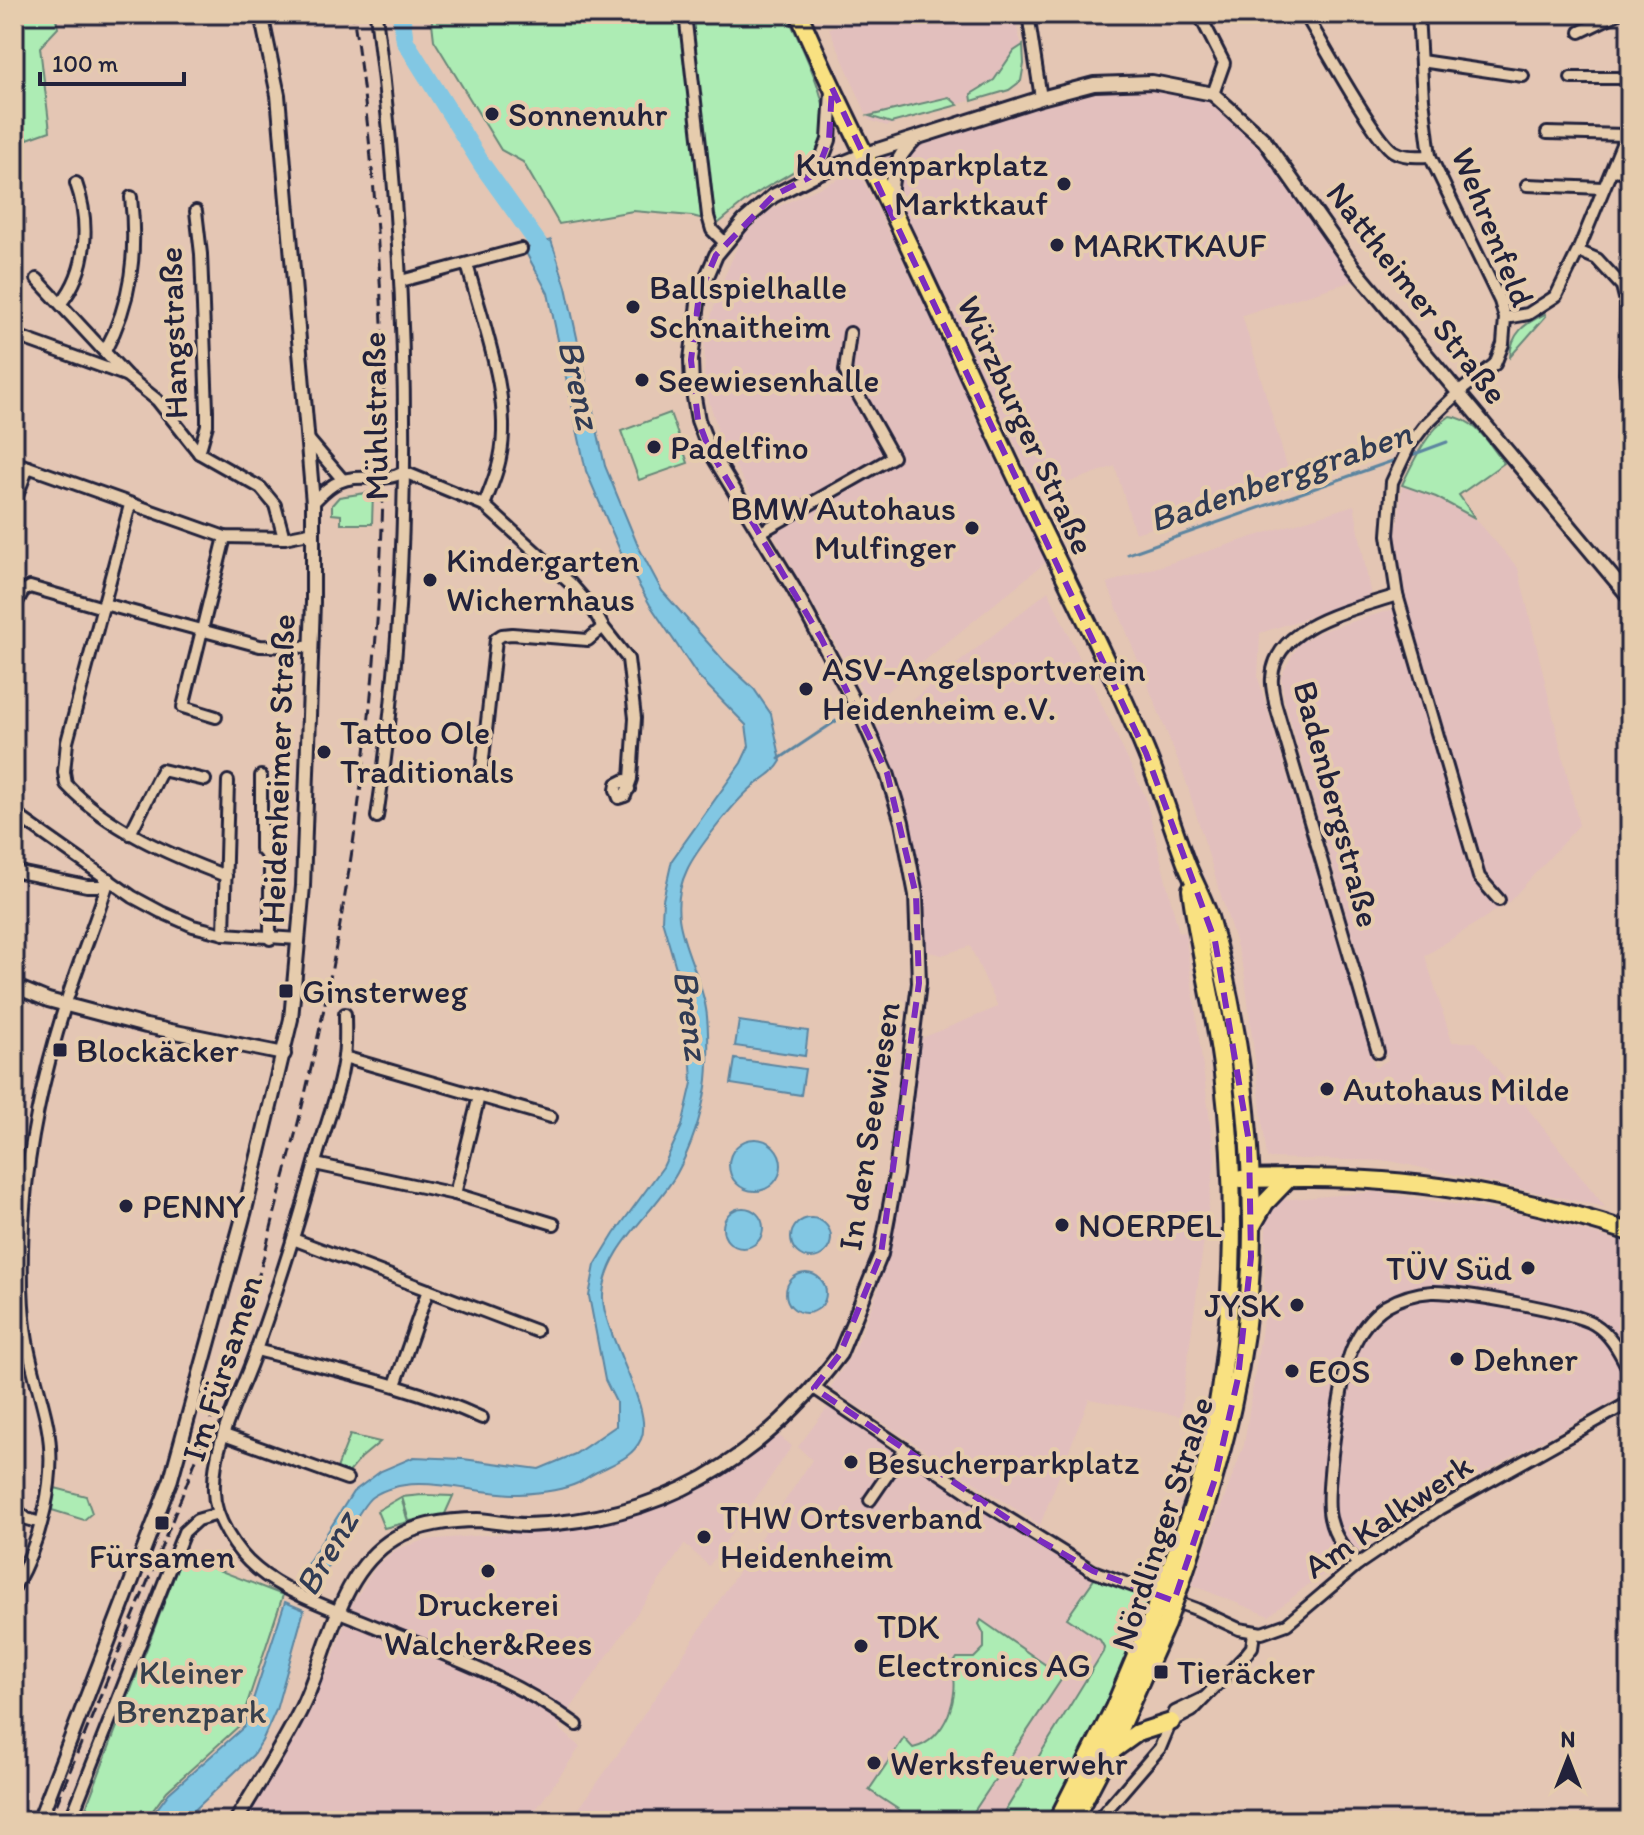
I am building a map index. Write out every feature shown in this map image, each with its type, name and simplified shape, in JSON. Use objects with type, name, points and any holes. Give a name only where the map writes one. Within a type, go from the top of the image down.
[{"type":"main road","name":"Würzburger Straße","points":[[799,14],[986,415],[1123,698],[1163,795],[1210,921],[1234,1024],[1246,1113],[1250,1179]]},
{"type":"main road","name":"Würzburger Straße","points":[[1188,867],[1219,1040],[1227,1102],[1231,1179]]},
{"type":"main road","points":[[1252,1225],[1265,1203],[1289,1178]]},
{"type":"main road","points":[[1231,1179],[1383,1181],[1460,1191],[1534,1205],[1630,1232]]},
{"type":"main road","name":"Nördlinger Straße","points":[[1173,1582],[1214,1425],[1227,1316],[1231,1179]]},
{"type":"main road","name":"Nördlinger Straße","points":[[1073,1821],[1108,1754],[1228,1435],[1246,1326],[1252,1225],[1250,1179]]},
{"type":"main road","name":"Nördlinger Straße","points":[[1057,1821],[1159,1621]]},
{"type":"main road","points":[[1108,1754],[1137,1733],[1171,1722]]},
{"type":"street","name":"Heidenheimer Straße","points":[[39,1821],[159,1512],[194,1401],[284,1054],[293,1006],[303,886],[314,532],[309,440],[278,95],[261,14]]},
{"type":"street","name":"Mühlstraße","points":[[376,14],[401,281],[404,472],[395,672],[377,817]]},
{"type":"street","points":[[685,14],[708,216],[712,230],[725,243]]},
{"type":"street","points":[[1028,14],[1041,98]]},
{"type":"street","points":[[1199,14],[1224,63],[1213,94]]},
{"type":"street","points":[[1305,14],[1364,112],[1391,150],[1405,156],[1430,156]]},
{"type":"street","name":"Wehrenfeld","points":[[1418,14],[1430,156],[1500,301],[1505,318],[1503,344],[1495,364],[1458,393]]},
{"type":"street","points":[[1580,32],[1617,14]]},
{"type":"street","points":[[1421,61],[1523,76]]},
{"type":"street","points":[[1571,78],[1630,78]]},
{"type":"street","name":"In den Seewiesen","points":[[236,1821],[303,1706],[324,1655],[336,1611],[354,1581],[394,1538],[424,1526],[476,1520],[523,1525],[587,1520],[687,1488],[719,1471],[814,1388],[840,1354],[881,1254],[896,1174],[919,983],[916,895],[902,822],[887,773],[829,652],[761,532],[709,449],[698,420],[692,386],[693,333],[699,295],[716,255],[744,221],[773,196],[865,154],[1094,84],[1152,82],[1213,94]]},
{"type":"street","points":[[816,174],[829,140],[832,88]]},
{"type":"street","name":"Nattheimer Straße","points":[[1213,94],[1264,140],[1354,268],[1630,598]]},
{"type":"street","points":[[1505,318],[1528,314],[1556,296],[1628,130],[1547,133]]},
{"type":"street","points":[[890,206],[891,181],[899,154],[916,138]]},
{"type":"street","points":[[1612,170],[1630,172]]},
{"type":"street","points":[[61,303],[71,291],[82,255],[85,216],[76,183]]},
{"type":"street","points":[[1527,185],[1603,188]]},
{"type":"street","points":[[105,351],[120,318],[132,279],[135,227],[131,197]]},
{"type":"street","name":"Hangstraße","points":[[196,211],[201,254],[207,410],[207,425],[199,453]]},
{"type":"street","points":[[401,281],[521,249]]},
{"type":"street","points":[[1578,251],[1597,259],[1622,286],[1626,302],[1625,373],[1630,438]]},
{"type":"street","points":[[467,264],[500,388],[503,416],[500,458],[484,505]]},
{"type":"street","points":[[37,279],[127,376],[157,400],[199,453],[261,488],[275,505],[284,538]]},
{"type":"street","points":[[761,532],[893,457],[845,371],[850,333]]},
{"type":"street","points":[[14,335],[127,376]]},
{"type":"street","points":[[1458,393],[1425,425],[1409,446],[1392,482],[1388,535],[1397,595],[1479,877],[1499,900]]},
{"type":"street","points":[[309,440],[343,480]]},
{"type":"street","points":[[14,462],[225,537],[284,538],[314,532]]},
{"type":"street","points":[[14,504],[28,467]]},
{"type":"street","points":[[313,503],[329,487],[343,480],[383,479],[404,472],[484,505],[571,584],[628,659],[635,718],[629,789]]},
{"type":"street","points":[[130,505],[67,742],[66,784],[130,834],[226,876]]},
{"type":"street","points":[[216,717],[183,707],[225,537]]},
{"type":"street","points":[[14,608],[18,590],[30,587],[260,646],[311,647]]},
{"type":"street","name":"Badenbergstraße","points":[[1378,1052],[1275,703],[1271,676],[1281,652],[1296,633],[1397,595]]},
{"type":"street","points":[[482,768],[496,639],[512,634],[588,640],[603,627]]},
{"type":"street","points":[[130,834],[162,770],[205,780]]},
{"type":"street","points":[[261,776],[261,849],[270,859],[270,939]]},
{"type":"street","points":[[224,934],[228,781]]},
{"type":"street","points":[[14,813],[161,912],[193,926],[224,934],[299,939]]},
{"type":"street","points":[[14,871],[87,886],[101,886],[109,879]]},
{"type":"street","points":[[14,1588],[35,1545],[48,1485],[48,1428],[26,1338],[21,1260],[31,1152],[45,1080],[65,1005],[109,879]]},
{"type":"street","points":[[14,986],[65,1005],[146,1026],[284,1054]]},
{"type":"street","name":"Im Fürsamen","points":[[345,1014],[344,1057],[315,1164],[256,1350],[224,1435],[213,1492],[218,1514],[243,1556],[258,1570],[336,1611],[521,1688],[550,1704],[577,1725]]},
{"type":"street","points":[[344,1057],[551,1117]]},
{"type":"street","points":[[455,1194],[479,1096]]},
{"type":"street","points":[[315,1164],[455,1194],[554,1224]]},
{"type":"street","points":[[293,1239],[536,1331]]},
{"type":"street","points":[[395,1385],[428,1290]]},
{"type":"street","points":[[1358,1564],[1342,1547],[1331,1523],[1328,1504],[1330,1477],[1349,1356],[1365,1326],[1386,1306],[1415,1294],[1442,1292],[1572,1314],[1597,1325],[1609,1336],[1630,1372]]},
{"type":"street","points":[[256,1350],[395,1385],[441,1399],[482,1418]]},
{"type":"street","points":[[814,1388],[1041,1541],[1093,1571],[1254,1633],[1248,1652],[1204,1698],[1181,1708],[1172,1716],[1160,1748],[1097,1821]]},
{"type":"street","name":"Am Kalkwerk","points":[[1254,1633],[1271,1631],[1287,1624],[1358,1564],[1466,1493],[1630,1402]]},
{"type":"street","points":[[224,1435],[347,1479]]},
{"type":"street","points":[[870,1500],[905,1449]]},
{"type":"street","points":[[14,1508],[27,1519],[41,1523]]},
{"type":"street","points":[[70,1821],[184,1532],[197,1520],[218,1514]]},
{"type":"highlighted area","points":[[832,88],[1146,753],[1215,941],[1249,1142],[1251,1257],[1238,1378],[1215,1479],[1174,1601],[1093,1571],[1041,1541],[814,1388],[840,1354],[881,1254],[919,983],[916,895],[887,773],[821,638],[709,449],[698,420],[691,360],[699,295],[716,255],[773,196],[816,174],[829,140]]},
{"type":"shaded area","points":[[871,14],[1013,14],[1023,49],[1018,86],[887,126],[869,120],[829,28]]},
{"type":"shaded area","points":[[1152,89],[1211,101],[1262,145],[1363,278],[1242,315],[1293,486],[1135,533],[1115,466],[1039,493],[874,156],[1094,90]]},
{"type":"shaded area","points":[[858,170],[1051,558],[870,705],[721,441],[704,383],[705,336],[721,285],[742,236],[760,215]]},
{"type":"shaded area","points":[[1402,485],[1436,497],[1475,518],[1518,568],[1579,825],[1509,902],[1425,956],[1452,1042],[1476,1042],[1605,1207],[1390,1161],[1267,1158],[1244,970],[1185,778],[1107,583],[1354,505],[1371,597],[1260,633],[1258,678],[1375,1068],[1388,1060],[1284,698],[1281,676],[1299,643],[1322,631],[1407,605],[1396,537]]},
{"type":"shaded area","points":[[1048,591],[1145,796],[1179,933],[1185,932],[1215,1159],[1180,1416],[1089,1399],[1040,1525],[830,1388],[856,1347],[879,1287],[922,1038],[998,1007],[970,946],[942,955],[925,951],[923,893],[909,819],[897,777],[876,729]]},
{"type":"shaded area","points":[[1376,1192],[1532,1216],[1630,1244],[1630,1392],[1434,1500],[1309,1584],[1269,1616],[1192,1585],[1244,1445],[1263,1321],[1267,1201]]},
{"type":"shaded area","points":[[830,1404],[1061,1560],[1095,1578],[1068,1618],[1100,1640],[1105,1647],[999,1821],[570,1821],[812,1460],[798,1447]]},
{"type":"shaded area","points":[[777,1434],[792,1446],[709,1566],[685,1544],[558,1727],[580,1747],[528,1821],[243,1821],[330,1666],[351,1605],[377,1565],[397,1549],[425,1540],[585,1527],[642,1512],[686,1496],[745,1461]]},
{"type":"green space","points":[[14,14],[55,14],[58,28],[40,47],[50,131],[19,142],[23,217],[14,254]]},
{"type":"green space","points":[[431,14],[787,14],[821,97],[826,130],[823,144],[802,166],[753,196],[719,223],[692,216],[633,211],[559,224],[523,162],[501,150],[434,40]]},
{"type":"green space","points":[[1023,45],[1021,81],[1009,90],[972,101],[971,94],[994,80],[1014,51]]},
{"type":"green space","points":[[949,97],[958,105],[891,123],[869,116]]},
{"type":"green space","points":[[1545,314],[1510,357],[1513,341],[1520,330]]},
{"type":"green space","name":"Padelfino","points":[[670,413],[688,463],[639,480],[621,431]]},
{"type":"green space","points":[[1450,416],[1475,427],[1504,463],[1459,495],[1475,518],[1436,497],[1402,485],[1427,438]]},
{"type":"green space","points":[[373,492],[372,524],[341,524],[341,515],[332,514],[332,505],[339,497]]},
{"type":"green space","points":[[350,1435],[380,1442],[347,1475],[336,1471]]},
{"type":"green space","points":[[55,1488],[86,1496],[92,1513],[84,1520],[52,1510]]},
{"type":"green space","points":[[453,1496],[444,1516],[409,1521],[402,1497]]},
{"type":"green space","points":[[401,1497],[408,1522],[384,1528],[377,1511]]},
{"type":"green space","name":"Kleiner Brenzpark","points":[[182,1556],[283,1595],[240,1725],[167,1791],[145,1821],[81,1821]]},
{"type":"green space","points":[[1095,1578],[1154,1597],[1128,1663],[1050,1821],[999,1821],[1103,1652],[1100,1640],[1067,1618]]},
{"type":"green space","points":[[981,1620],[1063,1677],[971,1816],[977,1821],[916,1821],[869,1790],[904,1738],[913,1748],[925,1744],[942,1726],[954,1690],[952,1666],[957,1658],[974,1658],[984,1648],[984,1634],[979,1624]]},
{"type":"water","points":[[551,240],[566,287],[605,466],[638,546],[662,591],[724,661],[754,689],[771,714],[781,761],[743,796],[716,827],[692,861],[680,889],[680,924],[702,991],[707,1017],[708,1059],[704,1098],[691,1142],[677,1173],[622,1245],[606,1277],[603,1295],[610,1329],[641,1409],[643,1426],[638,1445],[623,1459],[578,1483],[549,1491],[501,1493],[424,1484],[388,1489],[366,1503],[312,1595],[294,1585],[353,1492],[381,1471],[414,1457],[463,1459],[539,1469],[575,1454],[616,1426],[616,1402],[605,1380],[589,1296],[595,1265],[663,1167],[682,1126],[692,1083],[688,1009],[662,920],[663,900],[672,860],[741,763],[749,746],[746,725],[698,676],[650,605],[622,555],[586,471],[548,293],[524,249]]},
{"type":"water","points":[[739,1021],[808,1031],[805,1056],[735,1046]]},
{"type":"water","points":[[735,1059],[805,1069],[801,1095],[731,1084]]},
{"type":"water","points":[[755,1139],[774,1146],[781,1165],[774,1184],[755,1191],[736,1184],[729,1165],[736,1146]]},
{"type":"water","points":[[743,1208],[757,1214],[763,1228],[757,1242],[743,1248],[729,1242],[723,1228],[729,1214]]},
{"type":"water","points":[[811,1218],[825,1224],[831,1238],[825,1252],[811,1258],[797,1252],[791,1238],[797,1224]]},
{"type":"water","points":[[806,1273],[820,1279],[826,1293],[820,1307],[806,1313],[792,1307],[786,1293],[792,1279]]},
{"type":"water","points":[[285,1602],[304,1610],[276,1710],[262,1741],[253,1755],[183,1821],[148,1821],[169,1793],[244,1727]]},
{"type":"waterway","name":"Brenz","points":[[401,14],[405,41],[483,166],[545,253],[549,264]]},
{"type":"waterway","name":"Badenberggraben","points":[[1409,456],[1447,442]]},
{"type":"waterway","name":"Badenberggraben","points":[[1128,554],[1398,459]]},
{"type":"waterway","name":"Badenberggraben","points":[[779,759],[836,721]]},
{"type":"railway","points":[[50,1821],[202,1444],[247,1316],[318,1038],[345,893],[366,748],[378,601],[384,454],[381,307],[371,160],[353,14]]},
{"type":"place","name":"Sonnenuhr","points":[[492,114]]},
{"type":"place","name":"Kundenparkplatz Marktkauf","points":[[1064,184]]},
{"type":"place","name":"MARKTKAUF","points":[[1057,245]]},
{"type":"place","name":"Ballspielhalle Schnaitheim","points":[[633,307]]},
{"type":"place","name":"Seewiesenhalle","points":[[642,380]]},
{"type":"place","name":"Padelfino","points":[[654,447]]},
{"type":"place","name":"BMW Autohaus Mulfinger","points":[[972,528]]},
{"type":"place","name":"Kindergarten Wichernhaus","points":[[430,580]]},
{"type":"place","name":"ASV-Angelsportverein Heidenheim e.V.","points":[[806,689]]},
{"type":"place","name":"Tattoo Ole Traditionals","points":[[324,752]]},
{"type":"place","name":"Ginsterweg","points":[[286,991]]},
{"type":"place","name":"Blockäcker","points":[[60,1050]]},
{"type":"place","name":"Autohaus Milde","points":[[1327,1089]]},
{"type":"place","name":"PENNY","points":[[126,1206]]},
{"type":"place","name":"NOERPEL","points":[[1062,1225]]},
{"type":"place","name":"TÜV Süd","points":[[1528,1268]]},
{"type":"place","name":"JYSK","points":[[1297,1305]]},
{"type":"place","name":"Dehner","points":[[1457,1359]]},
{"type":"place","name":"EOS","points":[[1292,1371]]},
{"type":"place","name":"Besucherparkplatz","points":[[851,1462]]},
{"type":"place","name":"Fürsamen","points":[[162,1523]]},
{"type":"place","name":"THW Ortsverband Heidenheim","points":[[704,1537]]},
{"type":"place","name":"Druckerei Walcher&Rees","points":[[488,1571]]},
{"type":"place","name":"TDK Electronics AG","points":[[861,1646]]},
{"type":"place","name":"Tieräcker","points":[[1161,1672]]},
{"type":"place","name":"Werksfeuerwehr","points":[[874,1763]]}]
